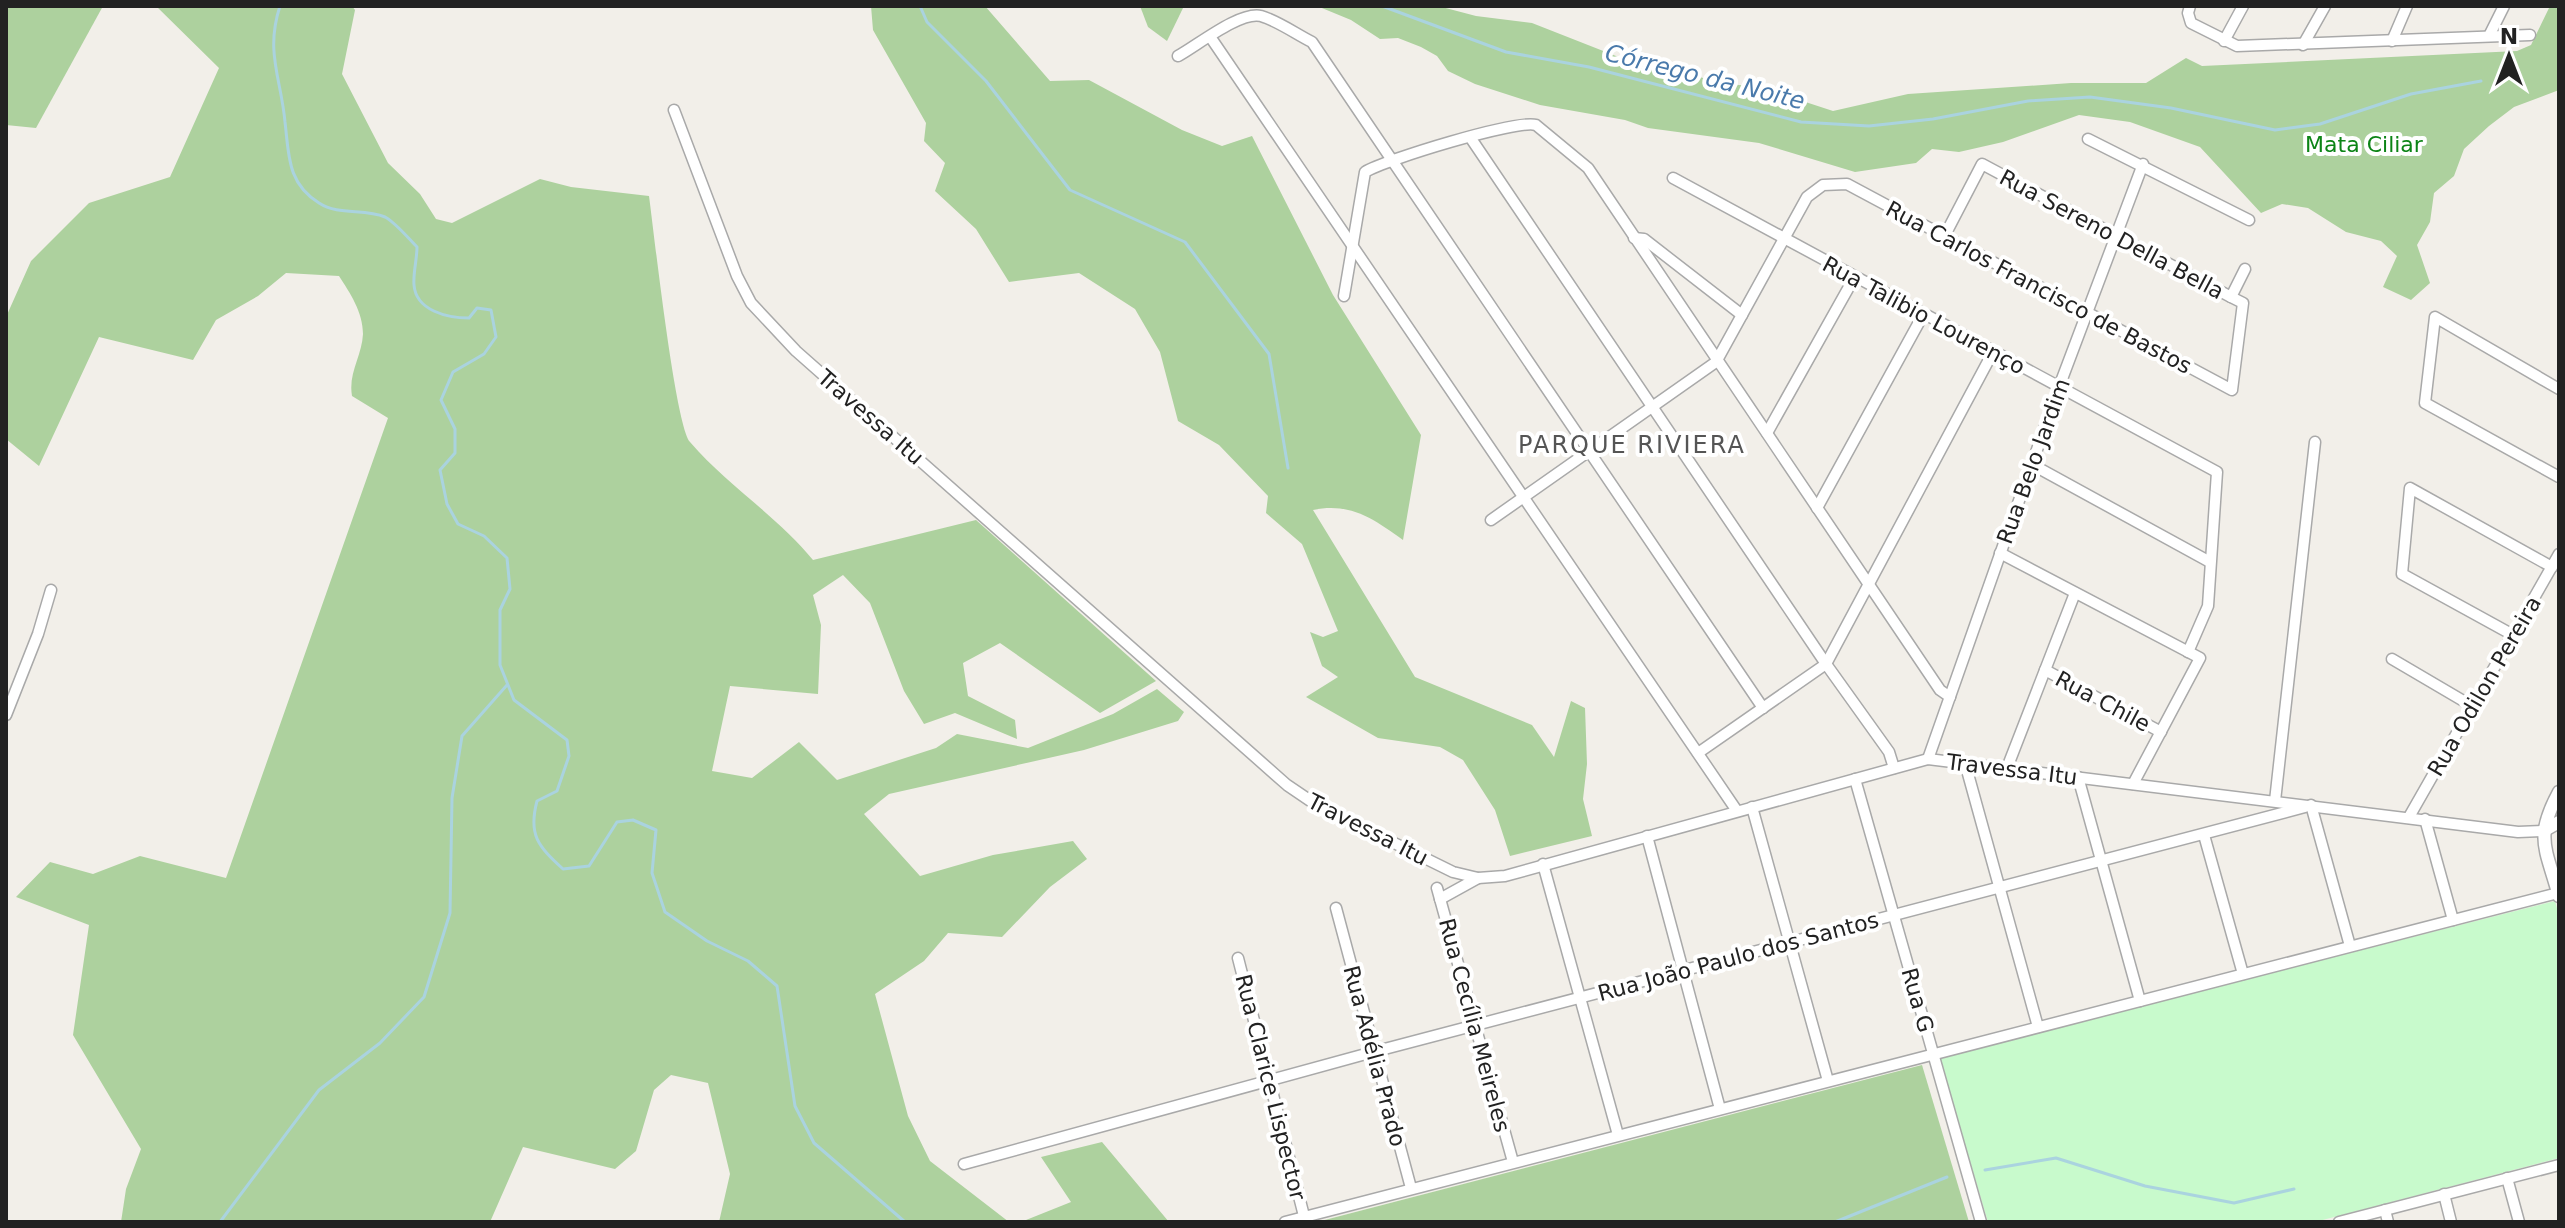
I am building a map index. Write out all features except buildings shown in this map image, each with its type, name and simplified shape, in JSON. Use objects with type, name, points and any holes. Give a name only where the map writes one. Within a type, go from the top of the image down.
[{"type":"street","points":[[2190,6],[2191,23],[2237,46],[2530,35]]},
{"type":"street","points":[[2224,41],[2243,6]]},
{"type":"street","points":[[2303,45],[2325,6]]},
{"type":"street","points":[[2392,41],[2407,6]]},
{"type":"street","points":[[2489,36],[2504,6]]},
{"type":"street","points":[[1178,56],[1238,19],[1261,16],[1312,42],[1763,708]]},
{"type":"street","points":[[1211,38],[1737,811]]},
{"type":"street","name":"Travessa Itu","points":[[674,110],[737,276],[751,303],[796,351],[1295,791],[1315,804],[1453,872],[1478,878],[1505,876],[1928,759],[2311,805]]},
{"type":"street","points":[[1344,296],[1365,172],[1390,161],[1470,137],[1527,122],[1536,125],[1582,160],[1940,690],[1950,697]]},
{"type":"street","points":[[1470,137],[1826,664],[1889,752],[1894,768]]},
{"type":"street","points":[[2088,139],[2249,220]]},
{"type":"street","name":"Rua Sereno Della Bella","points":[[1944,237],[1982,164],[2243,303],[2232,390]]},
{"type":"street","name":"Rua Belo Jardim","points":[[1928,759],[2031,464],[2143,164]]},
{"type":"street","name":"Rua Talibio Lourenço","points":[[1673,178],[2217,472],[2210,562]]},
{"type":"street","name":"Rua Carlos Francisco de Bastos","points":[[1783,240],[1807,197],[1823,185],[1847,184],[2232,390]]},
{"type":"street","points":[[1634,238],[1644,239],[1742,315]]},
{"type":"street","points":[[1491,520],[1716,362],[1783,240]]},
{"type":"street","points":[[2231,297],[2245,269]]},
{"type":"street","points":[[1767,433],[1854,278]]},
{"type":"street","points":[[1817,508],[1923,315]]},
{"type":"street","points":[[2559,389],[2435,317],[2425,403],[2559,477]]},
{"type":"street","points":[[1698,753],[1826,664],[1993,352]]},
{"type":"street","points":[[2275,801],[2315,442]]},
{"type":"street","points":[[2031,464],[2210,562],[2205,616],[2188,652]]},
{"type":"street","points":[[2513,635],[2402,574],[2410,488],[2552,567]]},
{"type":"street","points":[[2000,553],[2200,658],[2133,784]]},
{"type":"street","name":"Rua Odilon Pereira","points":[[2409,817],[2559,554]]},
{"type":"street","points":[[6,715],[38,634],[51,590]]},
{"type":"street","points":[[2007,768],[2075,593]]},
{"type":"street","points":[[2392,659],[2472,706]]},
{"type":"street","name":"Rua Chile","points":[[2045,670],[2161,732]]},
{"type":"street","points":[[1965,763],[2038,1027]]},
{"type":"street","points":[[2078,777],[2140,1001]]},
{"type":"street","name":"Rua G","points":[[1855,779],[1981,1222]]},
{"type":"street","points":[[1285,1222],[2559,894],[2544,825],[2559,792]]},
{"type":"street","points":[[2311,805],[2350,946]]},
{"type":"street","name":"Rua João Paulo dos Santos","points":[[964,1164],[1267,1080],[2311,805],[2518,832],[2544,825]]},
{"type":"street","points":[[1752,807],[1828,1081]]},
{"type":"street","points":[[2544,825],[2559,811]]},
{"type":"street","points":[[2425,819],[2453,920]]},
{"type":"street","points":[[2544,825],[2559,822]]},
{"type":"street","points":[[2204,835],[2243,974]]},
{"type":"street","points":[[1647,836],[1720,1109]]},
{"type":"street","points":[[1543,864],[1618,1135]]},
{"type":"street","name":"Rua Cecília Meireles","points":[[1478,878],[1439,894],[1513,1162]]},
{"type":"street","name":"Rua Adélia Prado","points":[[1336,908],[1411,1188]]},
{"type":"street","name":"Rua Clarice Lispector","points":[[1238,958],[1304,1216]]},
{"type":"street","points":[[2339,1222],[2559,1165]]},
{"type":"street","points":[[2507,1178],[2519,1222]]},
{"type":"street","points":[[2444,1194],[2451,1222]]},
{"type":"street","points":[[2385,1210],[2388,1222]]},
{"type":"green space","points":[[6,6],[103,6],[36,128],[6,125]]},
{"type":"green space","points":[[156,6],[352,6],[355,10],[342,74],[388,163],[420,194],[436,219],[452,223],[540,179],[571,187],[649,196],[678,401],[690,442],[704,458],[784,529],[813,560],[976,520],[1156,681],[1100,713],[1000,643],[963,663],[968,696],[1015,720],[1017,739],[955,713],[924,724],[904,691],[870,603],[843,575],[813,595],[821,625],[818,694],[730,686],[712,771],[752,778],[799,742],[837,780],[936,748],[957,734],[1028,748],[1113,714],[1157,689],[1184,712],[1178,721],[1084,750],[889,794],[864,814],[920,876],[993,855],[1073,841],[1087,859],[1050,887],[1002,937],[948,933],[924,961],[875,994],[908,1116],[930,1161],[1009,1222],[719,1222],[730,1174],[708,1083],[671,1075],[654,1090],[636,1151],[615,1169],[523,1147],[490,1222],[121,1222],[126,1189],[141,1149],[73,1035],[89,925],[16,897],[50,862],[93,874],[140,856],[226,878],[388,418],[352,396],[352,380],[363,334],[355,303],[339,276],[286,273],[258,296],[216,320],[193,360],[99,337],[39,466],[6,439],[6,317],[31,261],[89,203],[170,177],[219,68]]},
{"type":"green space","points":[[871,6],[985,6],[1050,81],[1089,80],[1182,130],[1222,146],[1252,136],[1333,295],[1421,435],[1403,540],[1372,519],[1350,510],[1313,510],[1415,677],[1532,725],[1554,757],[1571,701],[1585,708],[1587,764],[1583,799],[1592,836],[1510,856],[1495,810],[1463,760],[1440,747],[1378,738],[1306,697],[1338,677],[1322,666],[1310,632],[1323,637],[1338,631],[1302,544],[1266,513],[1268,496],[1219,445],[1178,421],[1160,352],[1135,309],[1079,273],[1009,282],[976,229],[935,191],[945,163],[924,141],[926,123],[873,30]]},
{"type":"green space","points":[[1140,6],[1184,6],[1167,41],[1148,27]]},
{"type":"green space","name":"Mata Ciliar","points":[[1317,6],[1438,6],[1476,16],[1532,23],[1616,56],[1723,83],[1763,88],[1833,111],[1908,94],[2071,83],[2146,83],[2186,58],[2202,66],[2517,51],[2531,45],[2550,6],[2559,6],[2559,90],[2514,107],[2464,149],[2454,176],[2434,193],[2430,222],[2417,245],[2430,283],[2411,300],[2383,287],[2397,256],[2381,241],[2346,232],[2308,208],[2282,204],[2261,213],[2200,147],[2130,122],[2079,115],[2003,142],[1959,152],[1932,149],[1916,163],[1855,172],[1759,143],[1648,128],[1625,120],[1540,105],[1475,84],[1448,71],[1437,56],[1421,47],[1398,38],[1380,39],[1351,20]]},
{"type":"green space","points":[[2555,901],[2559,916],[2559,1158],[2315,1222],[1988,1222],[1939,1057]]},
{"type":"green space","points":[[1922,1065],[1969,1222],[1317,1222]]},
{"type":"green space","points":[[1102,1142],[1169,1222],[1021,1222],[1071,1202],[1041,1157]]},
{"type":"waterway","points":[[280,6],[274,37],[275,65],[289,157],[301,187],[327,207],[377,214],[398,227],[417,247],[414,285],[420,301],[427,307],[461,318],[469,318],[477,308],[491,310],[496,337],[484,354],[453,372],[441,400],[455,429],[455,453],[440,470],[447,504],[458,524],[484,536],[507,558],[510,589],[500,610],[500,665],[514,700],[567,740],[569,756],[557,791],[537,801],[534,823],[537,839],[563,869],[589,866],[617,822],[633,820],[656,830],[652,873],[665,912],[707,941],[748,961],[777,986],[795,1106],[814,1143],[905,1222]]},
{"type":"waterway","points":[[920,6],[927,22],[986,81],[1070,190],[1185,242],[1269,354],[1288,468]]},
{"type":"waterway","name":"Córrego da Noite","points":[[1382,6],[1506,52],[1589,67],[1801,122],[1869,126],[1933,119],[2028,101],[2090,97],[2171,108],[2275,130],[2320,124],[2411,94],[2481,81]]},
{"type":"waterway","points":[[220,1222],[319,1090],[380,1043],[424,997],[450,913],[452,798],[462,736],[507,685]]},
{"type":"waterway","points":[[1985,1170],[2056,1158],[2145,1186],[2234,1203],[2294,1189]]},
{"type":"waterway","points":[[1835,1222],[1947,1177]]},
{"type":"district","name":"PARQUE RIVIERA","points":[[1632,445]]}]
